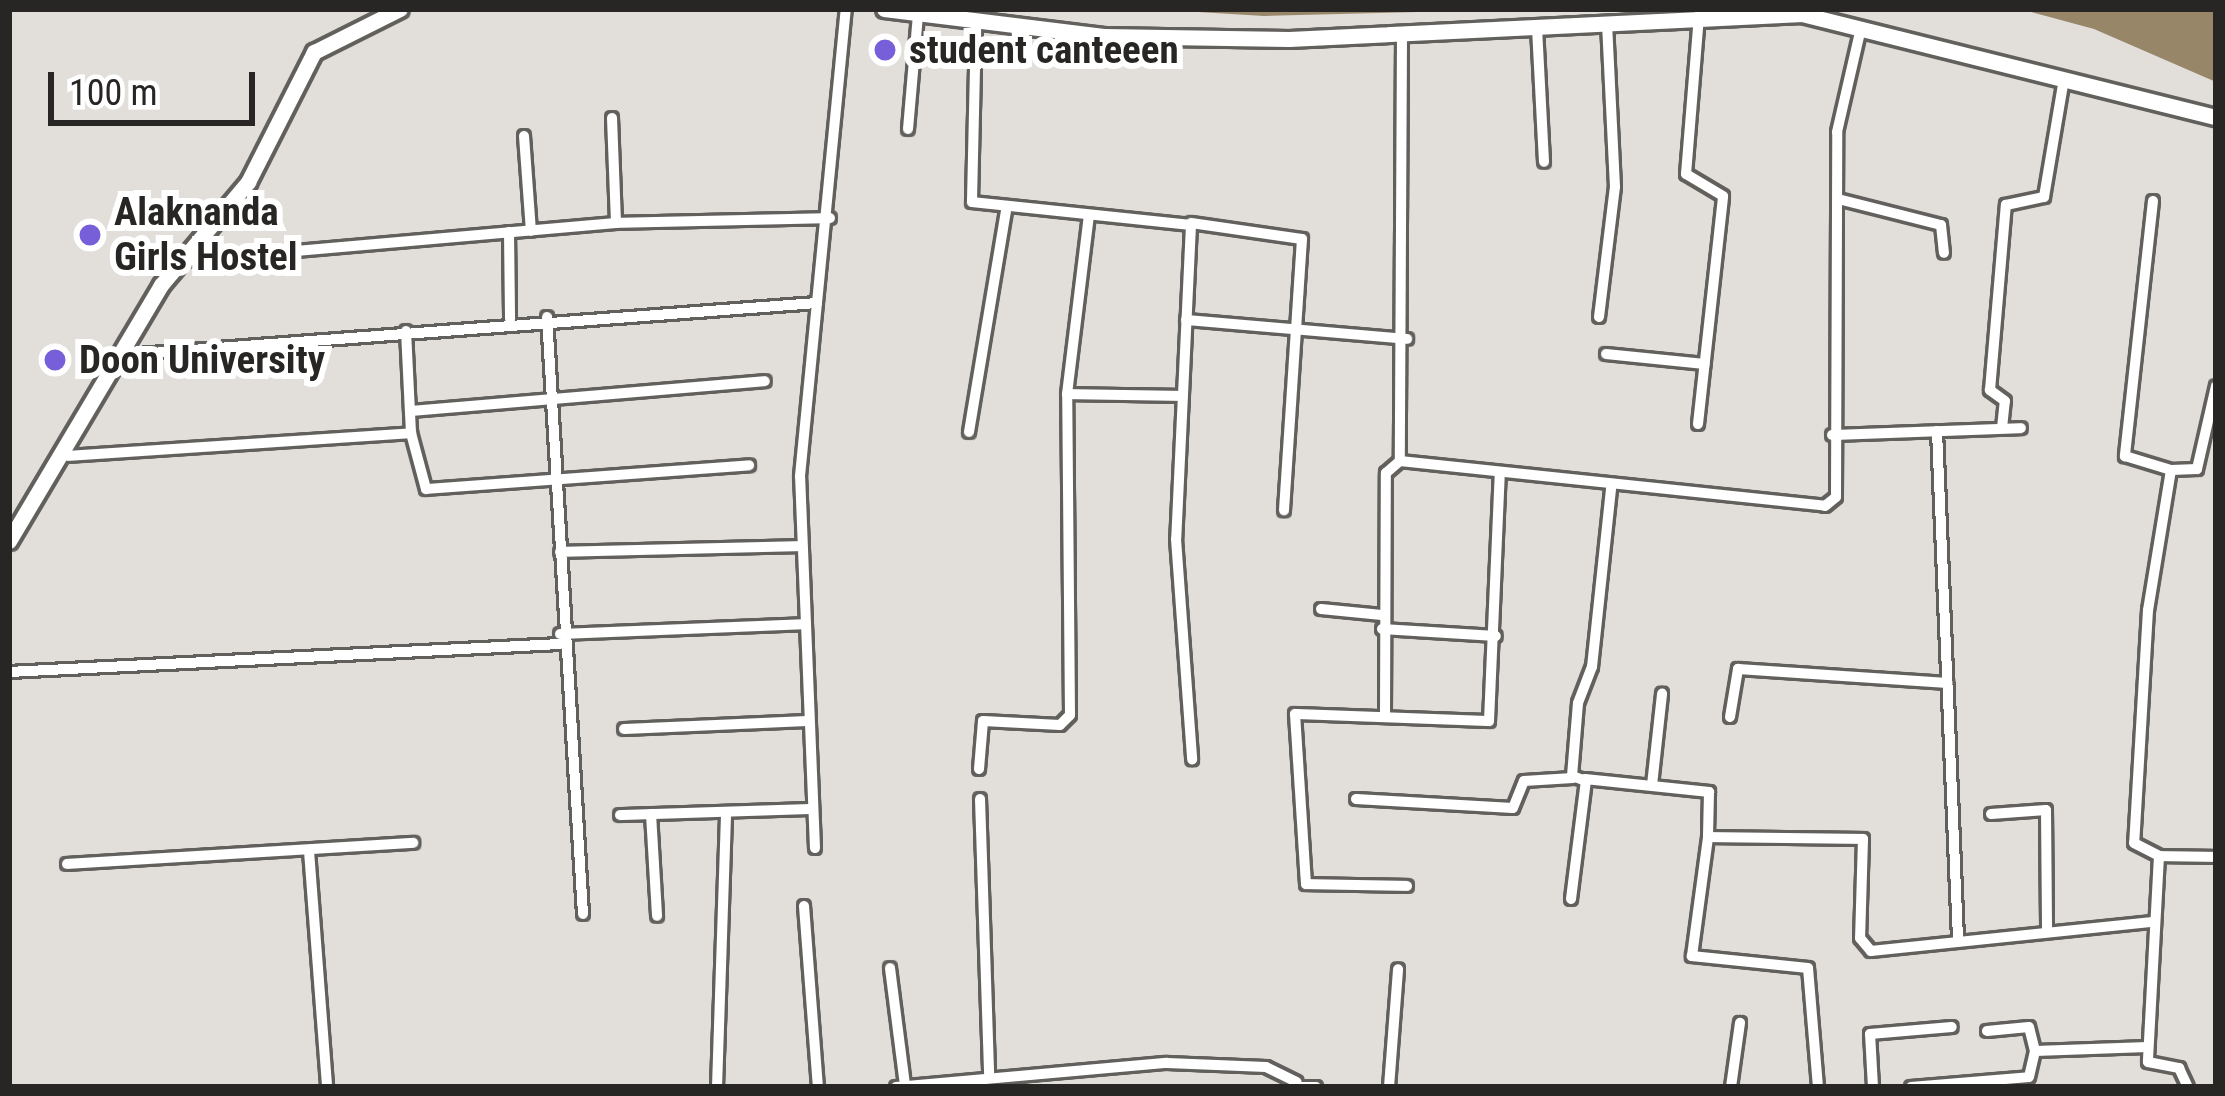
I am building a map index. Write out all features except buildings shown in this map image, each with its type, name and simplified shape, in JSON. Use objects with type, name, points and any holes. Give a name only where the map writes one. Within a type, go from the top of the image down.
[{"type":"main road","points":[[9,541],[68,456],[181,261],[248,182],[314,52],[400,9]]},
{"type":"main road","points":[[884,9],[976,24],[1402,37],[1700,16],[1802,14],[2216,117]]},
{"type":"street","points":[[815,848],[800,546],[817,304],[830,218],[846,9]]},
{"type":"street","points":[[908,129],[918,15]]},
{"type":"street","points":[[1698,424],[1723,196],[1686,174],[1700,16]]},
{"type":"street","points":[[1599,317],[1615,187],[1607,22]]},
{"type":"street","points":[[976,24],[970,196],[1006,211],[1300,235],[1284,510]]},
{"type":"street","points":[[1537,28],[1544,162]]},
{"type":"street","points":[[1400,461],[1611,488],[1826,506],[1836,497],[1832,435],[1842,200],[1838,132],[1861,28]]},
{"type":"street","points":[[1384,713],[1386,473],[1400,461],[1407,339],[1402,37]]},
{"type":"street","points":[[2002,428],[2004,399],[1990,390],[2006,205],[2044,197],[2064,79]]},
{"type":"street","points":[[612,118],[616,223]]},
{"type":"street","points":[[524,136],[531,231]]},
{"type":"street","points":[[1842,200],[1941,225],[1944,253]]},
{"type":"street","points":[[2153,201],[2125,456],[2171,470],[2197,469],[2216,386]]},
{"type":"street","points":[[969,432],[1006,211]]},
{"type":"street","points":[[980,769],[983,721],[1069,720],[1067,394],[1089,215]]},
{"type":"street","points":[[181,261],[616,223],[830,218]]},
{"type":"street","points":[[1191,223],[1181,396],[1177,608],[1192,759]]},
{"type":"street","points":[[509,232],[510,319]]},
{"type":"street","points":[[125,356],[510,319],[817,304]]},
{"type":"street","points":[[547,317],[560,484],[560,639],[584,914]]},
{"type":"street","points":[[1186,320],[1407,339]]},
{"type":"street","points":[[406,331],[411,434],[424,489],[560,484],[749,465]]},
{"type":"street","points":[[1606,353],[1704,364]]},
{"type":"street","points":[[410,412],[765,381]]},
{"type":"street","points":[[1067,394],[1181,396]]},
{"type":"street","points":[[1832,435],[2021,428]]},
{"type":"street","points":[[1937,431],[1958,939]]},
{"type":"street","points":[[68,456],[411,434]]},
{"type":"street","points":[[2171,470],[2148,610],[2134,844],[2159,856],[2216,857]]},
{"type":"street","points":[[1407,886],[1316,890],[1304,879],[1295,713],[1384,713],[1489,721],[1500,472]]},
{"type":"street","points":[[1571,899],[1579,778],[1611,488]]},
{"type":"street","points":[[560,552],[800,546]]},
{"type":"street","points":[[1321,609],[1496,636]]},
{"type":"street","points":[[9,672],[804,624]]},
{"type":"street","points":[[1730,717],[1738,669],[1948,683]]},
{"type":"street","points":[[1652,785],[1662,694]]},
{"type":"street","points":[[624,729],[808,721]]},
{"type":"street","points":[[1356,799],[1513,808],[1524,781],[1579,778],[1709,792],[1708,837],[1692,956],[1808,968],[1819,1087]]},
{"type":"street","points":[[980,799],[989,1076]]},
{"type":"street","points":[[620,815],[813,809]]},
{"type":"street","points":[[1991,814],[2046,811],[2048,930]]},
{"type":"street","points":[[718,1087],[725,812]]},
{"type":"street","points":[[651,814],[657,916]]},
{"type":"street","points":[[1708,837],[1856,836],[1867,848],[1866,949],[2153,922]]},
{"type":"street","points":[[67,864],[413,843]]},
{"type":"street","points":[[309,851],[327,1087]]},
{"type":"street","points":[[2159,856],[2148,1046],[2152,1067],[2180,1068],[2188,1087]]},
{"type":"street","points":[[804,906],[818,1087]]},
{"type":"street","points":[[890,968],[900,1086],[1056,1068],[1250,1066],[1316,1087]]},
{"type":"street","points":[[1389,1087],[1398,969]]},
{"type":"street","points":[[1731,1087],[1740,1022]]},
{"type":"street","points":[[1873,1087],[1870,1034],[1952,1027]]},
{"type":"street","points":[[1912,1087],[2029,1077],[2035,1052],[2029,1028],[1987,1031]]},
{"type":"street","points":[[2035,1052],[2148,1046]]},
{"type":"street","points":[[1056,1068],[1056,1087]]},
{"type":"shaded area","points":[[1149,9],[1534,9],[1264,16]]},
{"type":"shaded area","points":[[2020,9],[2216,9],[2216,82],[2094,29]]},
{"type":"place","name":"student canteeen","points":[[885,50]]},
{"type":"place","name":"Alaknanda Girls Hostel","points":[[90,235]]},
{"type":"place","name":"Doon University","points":[[55,360]]}]
